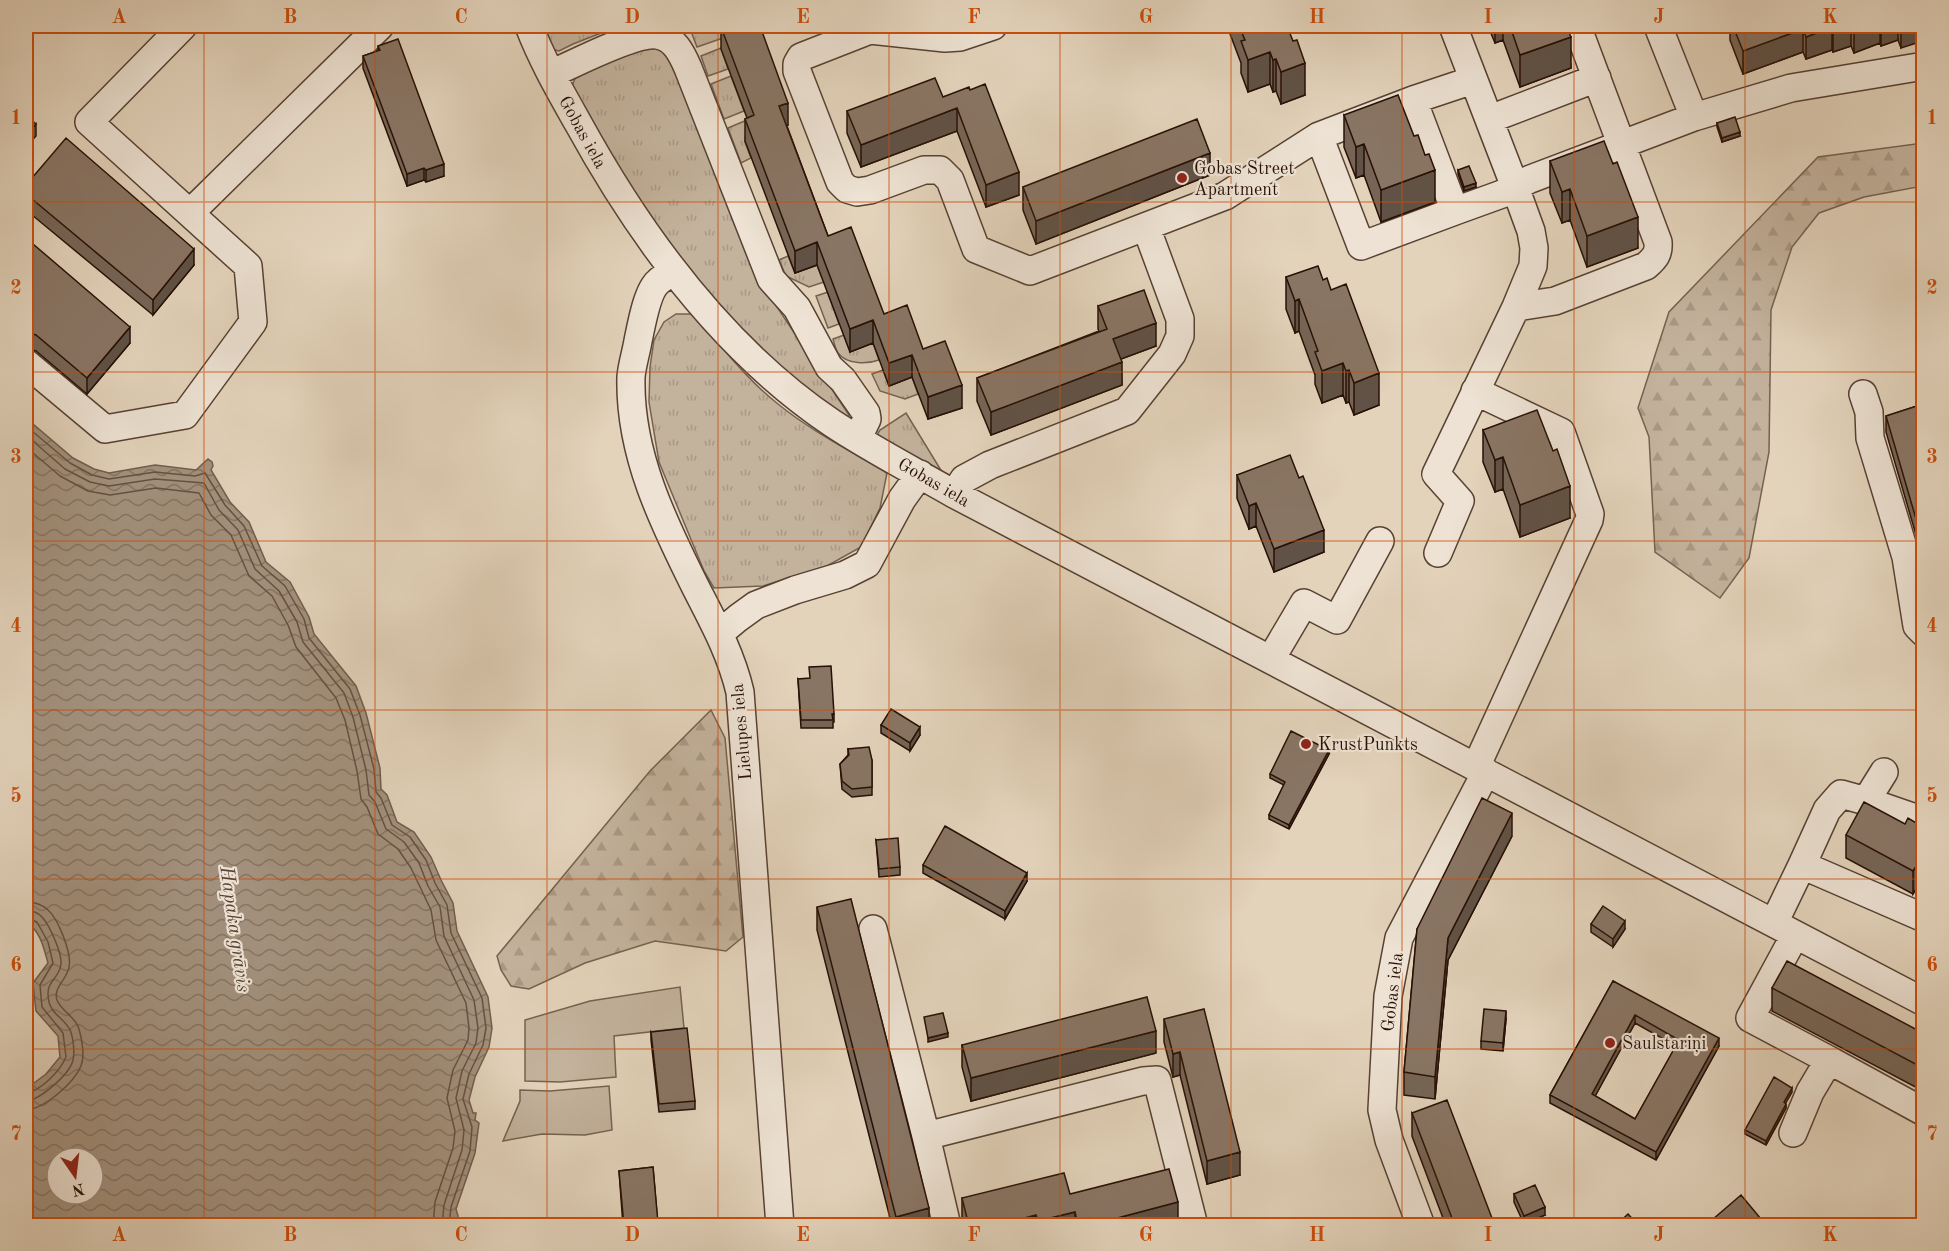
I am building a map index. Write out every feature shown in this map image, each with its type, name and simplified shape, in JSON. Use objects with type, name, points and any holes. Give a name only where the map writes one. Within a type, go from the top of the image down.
[{"type":"street","points":[[26,363],[105,429],[185,415],[253,322],[248,266],[89,122],[183,26]]},
{"type":"street","points":[[190,213],[380,26]]},
{"type":"street","name":"Gobas iela","points":[[529,26],[551,74],[618,193],[673,271],[743,348],[772,375],[833,423],[954,495],[1923,1002]]},
{"type":"street","points":[[993,26],[960,38],[870,30],[801,57],[797,64],[797,71],[840,182],[847,189],[857,192],[870,190],[924,170],[940,170],[950,180],[976,249],[1030,271],[1225,196],[1319,136],[1473,80]]},
{"type":"street","points":[[1438,553],[1460,501],[1436,474],[1516,307],[1533,266],[1534,248],[1531,231],[1515,187],[1453,26]]},
{"type":"street","points":[[1516,307],[1555,301],[1646,266],[1655,258],[1658,250],[1658,242],[1577,26]]},
{"type":"street","points":[[1658,26],[1694,117]]},
{"type":"street","points":[[551,74],[639,37],[657,35],[668,39],[678,47],[771,279],[797,308],[829,367],[843,380],[866,413],[867,419],[858,438]]},
{"type":"street","points":[[1319,136],[1361,246],[1694,117],[1791,88],[1923,66]]},
{"type":"street","points":[[1490,119],[1597,78]]},
{"type":"street","points":[[1413,100],[1455,211]]},
{"type":"street","points":[[954,495],[964,479],[990,465],[1127,411],[1172,354],[1180,336],[1180,319],[1146,226]]},
{"type":"street","name":"Lielupes iela","points":[[673,271],[656,283],[643,315],[631,376],[633,412],[637,442],[659,511],[720,633],[734,668],[740,692],[780,1226]]},
{"type":"street","points":[[1475,391],[1561,432],[1590,514],[1481,770]]},
{"type":"street","points":[[1863,394],[1869,412],[1870,438],[1906,556],[1917,626],[1923,633]]},
{"type":"street","points":[[720,633],[756,605],[845,575],[867,564],[902,499],[920,474]]},
{"type":"street","points":[[1271,659],[1304,603],[1337,620],[1380,542]]},
{"type":"street","name":"Gobas iela","points":[[1421,1226],[1389,1140],[1382,1110],[1388,996],[1399,938],[1481,770]]},
{"type":"street","points":[[1866,801],[1884,772]]},
{"type":"street","points":[[1923,822],[1841,794],[1827,810],[1802,865],[1784,929],[1750,1018],[1923,1112]]},
{"type":"street","points":[[1802,865],[1923,918]]},
{"type":"street","points":[[873,929],[947,1226]]},
{"type":"street","points":[[1793,1133],[1810,1092],[1829,1060]]},
{"type":"street","points":[[926,1136],[1143,1081],[1157,1080],[1194,1226]]},
{"type":"green space","points":[[540,26],[619,26],[559,51],[551,49]]},
{"type":"green space","points":[[689,26],[735,26],[743,31],[697,47]]},
{"type":"green space","points":[[644,44],[670,52],[761,283],[849,415],[847,419],[767,358],[703,291],[616,172],[572,86],[576,76]]},
{"type":"green space","points":[[721,48],[728,69],[708,76],[701,56]]},
{"type":"green space","points":[[731,76],[744,111],[724,119],[711,84]]},
{"type":"green space","points":[[747,120],[745,142],[751,158],[741,163],[728,128]]},
{"type":"green space","points":[[1923,143],[1923,186],[1864,197],[1819,213],[1792,247],[1771,310],[1769,452],[1749,558],[1720,598],[1655,552],[1649,437],[1638,408],[1669,312],[1818,157]]},
{"type":"green space","points":[[788,256],[795,273],[817,265],[824,282],[809,287],[786,276],[779,260]]},
{"type":"green space","points":[[828,292],[839,324],[828,328],[816,296]]},
{"type":"green space","points":[[676,314],[693,314],[755,384],[791,414],[887,473],[880,508],[861,547],[827,566],[763,586],[714,588],[704,571],[659,462],[649,402],[650,367],[654,340],[664,322]]},
{"type":"green space","points":[[844,335],[850,351],[873,343],[879,360],[852,362],[842,357],[837,352],[833,339]]},
{"type":"green space","points":[[883,370],[889,386],[912,377],[918,394],[905,399],[880,391],[872,374]]},
{"type":"green space","points":[[906,413],[942,472],[875,438],[880,430]]},
{"type":"green space","points":[[711,710],[725,738],[743,937],[726,951],[655,941],[585,963],[529,989],[511,986],[501,970],[497,956],[650,771]]},
{"type":"green space","points":[[680,987],[684,1028],[614,1036],[616,1077],[560,1082],[525,1081],[525,1020],[590,1001]]},
{"type":"green space","points":[[609,1086],[612,1130],[585,1135],[542,1134],[503,1141],[520,1101],[520,1090],[550,1091]]},
{"type":"water","name":"Hapaka grāvis","points":[[26,418],[73,458],[94,469],[109,473],[155,465],[196,470],[208,459],[212,462],[211,470],[230,502],[249,522],[266,562],[290,582],[309,617],[314,634],[356,686],[366,713],[380,768],[381,789],[387,795],[397,822],[414,832],[431,857],[453,903],[457,931],[488,997],[492,1028],[489,1047],[475,1077],[469,1100],[473,1113],[476,1113],[475,1120],[479,1123],[475,1153],[456,1209],[458,1216],[455,1225],[26,1225],[26,1089],[46,1074],[60,1057],[58,1036],[36,1011],[33,983],[48,963],[38,935],[26,923]]},
{"type":"building","points":[[760,26],[788,103],[779,106],[828,236],[851,227],[884,314],[907,305],[923,349],[945,341],[962,385],[928,397],[912,355],[889,363],[873,320],[850,329],[817,242],[795,251],[745,119],[754,115],[721,27]]},
{"type":"building","points":[[1239,26],[1287,26],[1293,41],[1297,40],[1305,63],[1281,72],[1276,59],[1273,60],[1270,52],[1248,60],[1241,41],[1245,40]]},
{"type":"building","points":[[1510,26],[1566,26],[1571,37],[1520,55]]},
{"type":"building","points":[[1733,26],[1844,26],[1833,29],[1832,27],[1806,37],[1803,29],[1743,51]]},
{"type":"building","points":[[1852,26],[1867,26],[1854,30]]},
{"type":"building","points":[[398,39],[444,164],[407,174],[363,56],[380,50],[378,46]]},
{"type":"building","points":[[935,78],[943,97],[969,87],[970,90],[985,84],[1019,172],[986,185],[957,108],[861,145],[847,111]]},
{"type":"building","points":[[1398,95],[1414,136],[1418,135],[1425,155],[1429,154],[1435,170],[1381,190],[1364,144],[1356,147],[1344,115]]},
{"type":"building","points":[[26,115],[36,124],[26,135]]},
{"type":"building","points":[[1735,117],[1740,132],[1722,138],[1717,123]]},
{"type":"building","points":[[1197,119],[1210,153],[1036,221],[1023,187]]},
{"type":"building","points":[[66,138],[194,249],[153,300],[26,194],[26,185]]},
{"type":"building","points":[[1604,141],[1613,164],[1617,162],[1638,217],[1587,236],[1570,189],[1562,192],[1550,161]]},
{"type":"building","points":[[1469,166],[1476,183],[1464,187],[1458,170]]},
{"type":"building","points":[[26,238],[130,327],[87,378],[36,335],[26,332]]},
{"type":"building","points":[[1318,266],[1323,280],[1327,278],[1331,290],[1346,284],[1379,373],[1354,383],[1349,370],[1346,371],[1343,363],[1322,371],[1315,352],[1318,351],[1299,299],[1295,301],[1286,277]]},
{"type":"building","points":[[1144,290],[1156,323],[1113,339],[1122,362],[991,412],[977,378],[1107,329],[1098,306]]},
{"type":"building","points":[[1923,404],[1923,539],[1886,416]]},
{"type":"building","points":[[1537,410],[1553,451],[1557,449],[1570,486],[1520,505],[1503,457],[1495,460],[1483,430]]},
{"type":"building","points":[[1290,455],[1299,478],[1303,476],[1324,530],[1274,549],[1256,503],[1249,506],[1237,475]]},
{"type":"building","points":[[831,666],[833,720],[801,720],[798,679],[810,678],[809,667]]},
{"type":"building","points":[[891,709],[920,727],[910,743],[881,725]]},
{"type":"building","points":[[1291,731],[1329,750],[1289,825],[1269,815],[1285,782],[1270,774]]},
{"type":"building","points":[[869,747],[872,760],[872,787],[852,789],[842,781],[840,764],[849,755],[848,749]]},
{"type":"building","points":[[1482,798],[1512,813],[1448,938],[1435,1077],[1404,1072],[1417,929]]},
{"type":"building","points":[[1864,802],[1905,824],[1908,818],[1923,827],[1923,869],[1917,865],[1913,871],[1846,835]]},
{"type":"building","points":[[945,826],[1027,873],[1005,911],[923,865]]},
{"type":"building","points":[[898,838],[900,867],[879,869],[876,840]]},
{"type":"building","points":[[851,899],[929,1208],[896,1217],[817,907]]},
{"type":"building","points":[[1603,906],[1625,921],[1613,939],[1591,924]]},
{"type":"building","points":[[1787,961],[1923,1033],[1923,1068],[1772,988]]},
{"type":"building","points":[[1613,981],[1719,1038],[1656,1152],[1550,1095]],"holes":[[[1635,1015],[1679,1040],[1635,1119],[1592,1094]]]},
{"type":"building","points":[[1147,997],[1156,1031],[971,1078],[962,1045]]},
{"type":"building","points":[[1204,1009],[1240,1152],[1207,1161],[1180,1052],[1173,1054],[1164,1019]]},
{"type":"building","points":[[1484,1009],[1506,1011],[1503,1043],[1481,1041]]},
{"type":"building","points":[[943,1013],[948,1033],[928,1038],[924,1017]]},
{"type":"building","points":[[687,1028],[695,1101],[659,1104],[651,1032]]},
{"type":"building","points":[[1774,1077],[1792,1088],[1766,1141],[1745,1130]]},
{"type":"building","points":[[1447,1100],[1495,1226],[1455,1226],[1412,1113]]},
{"type":"building","points":[[653,1167],[658,1223],[624,1226],[619,1171]]},
{"type":"building","points":[[1169,1169],[1178,1202],[1087,1226],[1078,1226],[1075,1212],[1038,1221],[1036,1215],[995,1226],[969,1226],[962,1198],[1064,1173],[1070,1194]]},
{"type":"building","points":[[1535,1185],[1545,1207],[1524,1216],[1514,1194]]},
{"type":"building","points":[[1741,1195],[1766,1225],[1705,1226]]},
{"type":"building","points":[[1628,1214],[1639,1226],[1615,1226]]},
{"type":"place","name":"Gobas Street Apartment","points":[[1182,178]]},
{"type":"place","name":"KrustPunkts","points":[[1306,744]]},
{"type":"place","name":"Saulstariņi","points":[[1610,1043]]}]
